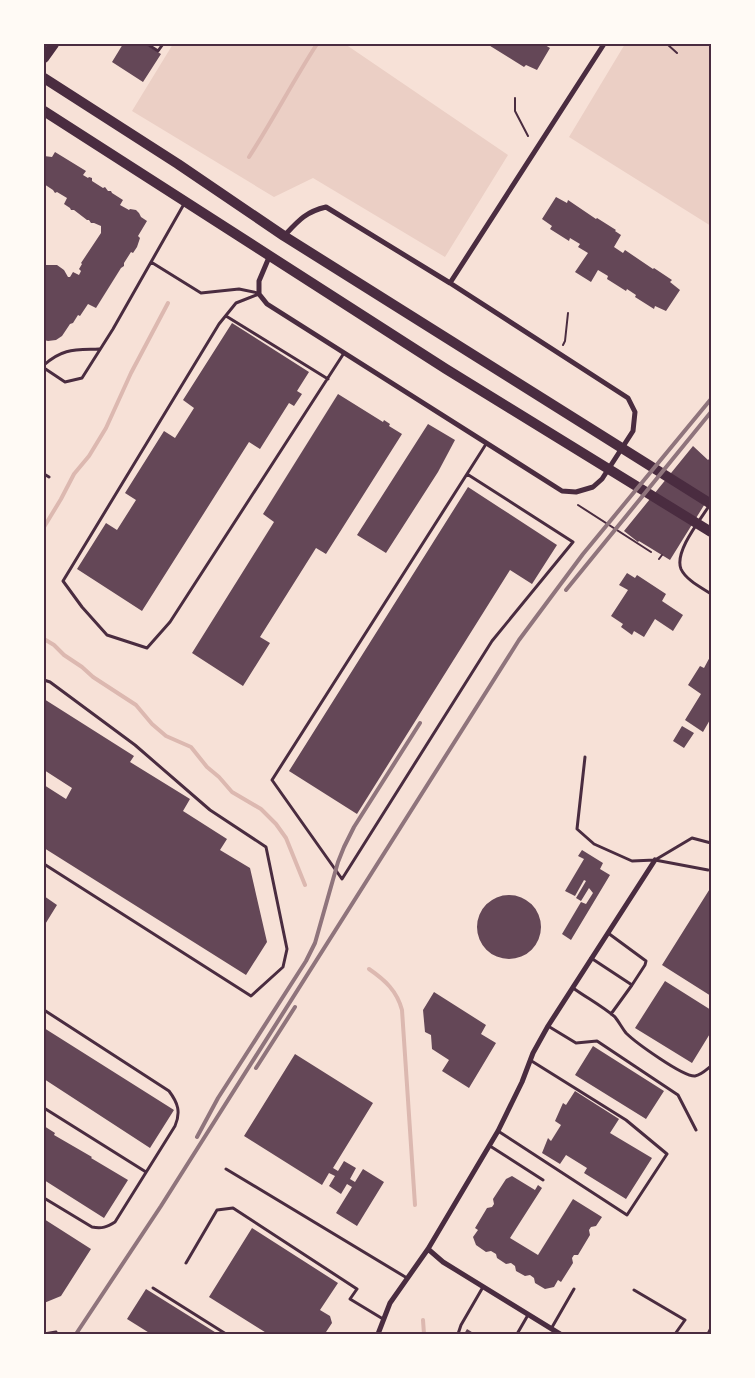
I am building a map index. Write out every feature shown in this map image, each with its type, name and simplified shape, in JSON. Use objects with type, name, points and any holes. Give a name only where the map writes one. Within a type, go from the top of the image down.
[{"type":"main road","points":[[44,58],[54,44]]},
{"type":"main road","points":[[44,78],[178,164],[284,236],[711,504]]},
{"type":"main road","points":[[44,111],[446,368],[711,532]]},
{"type":"street","points":[[450,283],[604,44]]},
{"type":"street","points":[[270,254],[259,280],[259,294],[267,304],[562,491],[576,492],[593,487],[602,479],[633,431],[635,412],[628,398],[450,283],[326,207],[312,210],[298,220],[284,236]]},
{"type":"street","points":[[378,1334],[390,1303],[428,1249],[498,1131],[522,1082],[530,1060],[548,1026],[654,860]]},
{"type":"street","points":[[428,1249],[443,1262],[560,1334]]},
{"type":"lane","points":[[147,44],[158,51],[163,44]]},
{"type":"lane","points":[[100,349],[74,350],[55,355],[44,367],[65,382],[82,378],[100,349],[186,201]]},
{"type":"lane","points":[[151,262],[201,293],[239,289],[259,294]]},
{"type":"lane","points":[[259,294],[236,303],[219,324],[63,581],[107,636],[148,648],[170,622],[344,353]]},
{"type":"lane","points":[[226,316],[328,379]]},
{"type":"lane","points":[[467,474],[573,542],[492,641],[342,879],[272,780],[467,474],[487,443]]},
{"type":"lane","points":[[44,474],[49,477]]},
{"type":"lane","points":[[711,504],[688,538],[680,556],[681,569],[685,574],[690,580],[711,594]]},
{"type":"lane","points":[[44,680],[50,682],[135,745],[210,810],[266,847],[287,950],[283,967],[251,996],[44,864]]},
{"type":"lane","points":[[585,757],[577,829],[594,844],[632,861],[654,860],[708,870]]},
{"type":"lane","points":[[654,860],[692,838],[711,843]]},
{"type":"lane","points":[[607,933],[646,961],[632,985],[611,1014]]},
{"type":"lane","points":[[591,958],[632,985]]},
{"type":"lane","points":[[572,988],[611,1014],[632,1039],[689,1076],[704,1073],[711,1066]]},
{"type":"lane","points":[[44,1010],[170,1091],[178,1105],[178,1120],[115,1222],[100,1229],[92,1227],[44,1198]]},
{"type":"lane","points":[[548,1026],[576,1043],[596,1041],[678,1095],[696,1130]]},
{"type":"lane","points":[[498,1131],[627,1215],[667,1154],[626,1120],[530,1060]]},
{"type":"lane","points":[[44,1108],[146,1172]]},
{"type":"lane","points":[[489,1146],[543,1180]]},
{"type":"lane","points":[[226,1169],[408,1279]]},
{"type":"lane","points":[[186,1262],[217,1210],[233,1208],[356,1289],[350,1299],[383,1319]]},
{"type":"lane","points":[[458,1334],[461,1325],[484,1286]]},
{"type":"lane","points":[[152,1288],[226,1334]]},
{"type":"lane","points":[[551,1329],[574,1289]]},
{"type":"lane","points":[[634,1290],[685,1320],[675,1334]]},
{"type":"lane","points":[[517,1334],[528,1315]]},
{"type":"lane","points":[[708,1334],[711,1328]]},
{"type":"lane","points":[[44,1334],[56,1332]]},
{"type":"path","points":[[667,44],[676,53]]},
{"type":"path","points":[[515,98],[515,111],[528,136]]},
{"type":"path","points":[[560,353],[565,340],[568,313]]},
{"type":"path","points":[[578,505],[651,552]]},
{"type":"path","points":[[660,559],[662,555]]},
{"type":"shaded area","points":[[173,44],[345,44],[508,155],[445,257],[313,178],[274,197],[132,111]]},
{"type":"shaded area","points":[[625,44],[711,44],[711,226],[569,137]]},
{"type":"building","points":[[123,44],[145,44],[161,54],[143,82],[112,62]]},
{"type":"building","points":[[487,44],[546,44],[550,48],[537,70],[526,65],[524,67]]},
{"type":"building","points":[[55,152],[86,171],[83,175],[92,178],[92,181],[103,188],[105,187],[123,200],[120,205],[129,210],[136,210],[147,221],[138,236],[140,238],[137,247],[133,253],[131,252],[96,308],[88,304],[62,336],[56,340],[48,341],[44,340],[44,265],[57,265],[64,270],[68,277],[73,272],[79,275],[81,263],[101,233],[101,226],[91,223],[74,210],[71,210],[64,204],[67,198],[57,192],[55,193],[44,184],[44,156],[52,157]]},
{"type":"building","points":[[556,197],[567,203],[568,200],[616,230],[621,235],[614,247],[623,253],[625,250],[672,280],[670,282],[680,290],[666,311],[655,306],[654,309],[635,297],[636,295],[627,289],[626,291],[607,279],[608,276],[598,270],[591,282],[575,272],[588,253],[578,247],[580,244],[570,238],[569,241],[550,229],[552,226],[542,219]]},
{"type":"building","points":[[232,323],[309,372],[297,391],[302,394],[294,406],[289,403],[260,449],[249,442],[142,611],[77,569],[106,523],[117,530],[136,500],[125,493],[164,431],[175,438],[194,408],[183,400]]},
{"type":"building","points":[[338,394],[383,422],[384,420],[390,424],[389,426],[402,434],[326,554],[316,548],[260,637],[270,643],[243,686],[192,653],[274,522],[263,514]]},
{"type":"building","points":[[428,424],[455,440],[438,472],[386,553],[357,535]]},
{"type":"building","points":[[693,446],[708,460],[711,457],[711,494],[670,560],[638,542],[624,531]]},
{"type":"building","points":[[468,487],[557,545],[532,584],[510,570],[357,814],[289,771]]},
{"type":"building","points":[[627,573],[635,578],[637,575],[666,594],[662,601],[683,615],[673,631],[655,619],[644,637],[634,631],[632,635],[621,627],[623,624],[611,616],[628,590],[619,585]]},
{"type":"building","points":[[711,655],[711,718],[703,732],[685,720],[701,694],[688,685],[700,666],[704,668]]},
{"type":"building","points":[[44,699],[134,756],[130,762],[190,799],[183,811],[227,839],[220,850],[250,868],[267,942],[246,975],[44,848],[44,785],[66,799],[72,788],[44,770]]},
{"type":"building","points":[[682,726],[694,733],[684,748],[673,741]]},
{"type":"building","points":[[582,850],[603,863],[600,869],[610,875],[571,940],[562,934],[581,902],[586,904],[593,893],[589,888],[581,901],[576,898],[586,881],[584,880],[575,896],[565,891],[584,859],[578,856]]},
{"type":"building","points":[[711,887],[711,996],[662,965]]},
{"type":"building","points":[[503,895],[515,895],[532,904],[539,915],[541,927],[539,939],[532,950],[515,959],[503,959],[491,954],[482,945],[477,933],[477,921],[482,909],[491,900]]},
{"type":"building","points":[[44,896],[57,905],[44,926]]},
{"type":"building","points":[[665,981],[711,1010],[711,1032],[692,1063],[635,1028]]},
{"type":"building","points":[[434,992],[486,1025],[481,1034],[496,1043],[469,1088],[442,1071],[449,1060],[432,1049],[431,1035],[425,1032],[423,1010]]},
{"type":"building","points":[[44,1028],[174,1110],[150,1148],[44,1079]]},
{"type":"building","points":[[593,1046],[664,1091],[646,1119],[575,1075]]},
{"type":"building","points":[[295,1054],[373,1103],[333,1168],[338,1171],[344,1161],[356,1168],[350,1179],[355,1182],[363,1169],[384,1182],[357,1226],[336,1213],[352,1187],[347,1184],[341,1194],[329,1186],[335,1176],[329,1173],[322,1185],[244,1136]]},
{"type":"building","points":[[575,1091],[619,1119],[610,1133],[652,1158],[626,1199],[584,1173],[587,1168],[566,1155],[560,1164],[542,1153],[548,1138],[551,1141],[561,1125],[555,1121],[563,1103],[566,1105]]},
{"type":"building","points":[[44,1126],[55,1133],[54,1135],[128,1180],[104,1218],[44,1180]]},
{"type":"building","points":[[512,1176],[535,1190],[538,1185],[542,1188],[510,1238],[538,1255],[573,1199],[602,1217],[596,1226],[591,1227],[589,1230],[590,1235],[578,1255],[574,1255],[572,1258],[573,1263],[561,1282],[558,1280],[554,1287],[545,1289],[535,1283],[534,1278],[530,1275],[525,1276],[516,1271],[515,1266],[511,1263],[506,1264],[497,1258],[496,1254],[491,1251],[486,1252],[476,1245],[473,1237],[478,1230],[475,1228],[487,1208],[492,1207],[494,1204],[493,1199],[506,1179]]},
{"type":"building","points":[[44,1219],[91,1249],[61,1296],[44,1303]]},
{"type":"building","points":[[252,1228],[338,1283],[320,1310],[330,1316],[332,1323],[326,1332],[329,1334],[268,1334],[209,1297]]},
{"type":"building","points":[[146,1289],[218,1334],[151,1334],[127,1319]]},
{"type":"building","points":[[467,1329],[475,1334],[464,1334]]},
{"type":"waterway","points":[[249,157],[317,44]]},
{"type":"waterway","points":[[44,527],[74,474],[89,456],[106,428],[131,373],[168,303]]},
{"type":"waterway","points":[[44,639],[93,677],[136,705],[152,724],[166,736],[191,747],[207,767],[232,792],[261,809],[276,824],[286,838],[305,885]]},
{"type":"waterway","points":[[369,969],[390,986],[402,1010],[415,1205]]},
{"type":"waterway","points":[[423,1320],[424,1334]]},
{"type":"railway","points":[[76,1334],[161,1206],[519,640],[583,554],[711,399]]},
{"type":"railway","points":[[566,590],[711,412]]},
{"type":"railway","points":[[197,1137],[218,1098],[306,961],[315,943],[344,847],[354,827],[420,723]]},
{"type":"railway","points":[[256,1068],[295,1007]]}]
